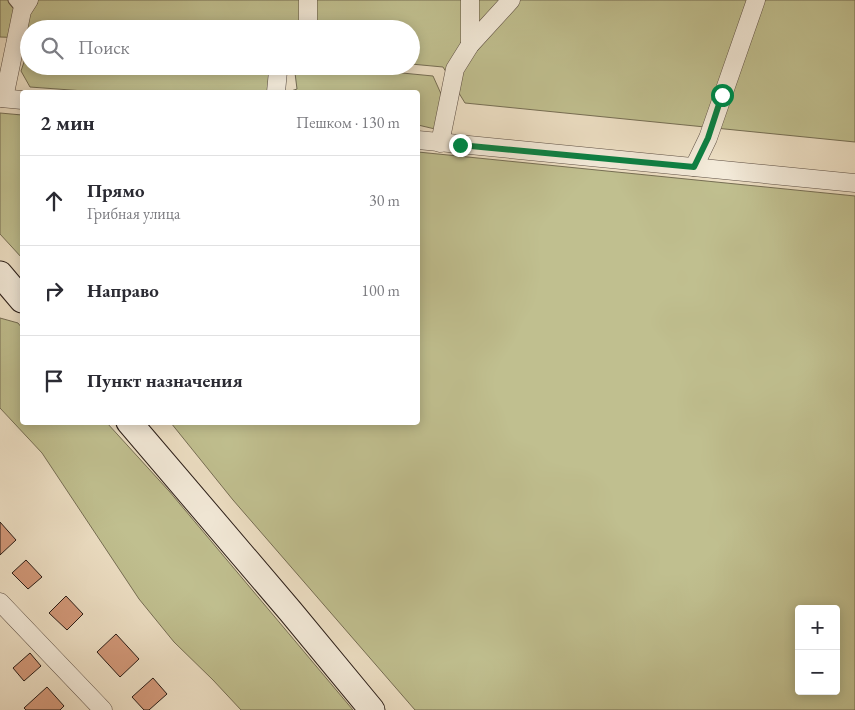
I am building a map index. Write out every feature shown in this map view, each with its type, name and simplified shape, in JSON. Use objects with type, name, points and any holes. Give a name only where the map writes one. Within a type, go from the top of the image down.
[{"type":"main road","points":[[0,274],[20,298]]},
{"type":"main road","points":[[132,425],[372,710]]},
{"type":"street","points":[[308,0],[308,20]]},
{"type":"street","points":[[470,0],[470,45]]},
{"type":"street","points":[[440,143],[454,69],[470,45],[511,0]]},
{"type":"street","points":[[694,167],[708,138],[756,0]]},
{"type":"street","points":[[20,100],[2,98],[21,4]]},
{"type":"street","points":[[276,90],[278,75]]},
{"type":"street","points":[[420,140],[855,183]]},
{"type":"street","points":[[0,602],[103,710]]},
{"type":"shaded area","points":[[0,0],[855,0],[855,142],[465,103],[443,67],[420,65],[420,20],[20,20],[20,38],[0,37]]},
{"type":"shaded area","points":[[23,75],[272,75],[269,90],[71,90],[30,87]]},
{"type":"shaded area","points":[[295,75],[420,75],[433,76],[442,96],[435,129],[420,125],[420,90],[294,90],[297,89]]},
{"type":"shaded area","points":[[0,113],[20,115],[20,256],[0,234]]},
{"type":"shaded area","points":[[420,152],[855,196],[855,710],[415,710],[233,500],[173,425],[420,425]]},
{"type":"shaded area","points":[[0,318],[18,323],[20,326],[20,425],[109,425],[169,491],[353,710],[241,710],[174,642],[139,599],[42,453],[0,408]]},
{"type":"building","points":[[0,522],[16,540],[0,555]]},
{"type":"building","points":[[26,560],[42,577],[28,589],[12,573]]},
{"type":"building","points":[[66,596],[83,614],[67,630],[49,613]]},
{"type":"building","points":[[116,634],[139,659],[120,677],[97,652]]},
{"type":"building","points":[[30,653],[41,666],[24,681],[13,668]]},
{"type":"building","points":[[153,678],[167,694],[149,710],[144,710],[132,697]]},
{"type":"building","points":[[47,687],[64,706],[60,710],[26,710],[24,708]]},
{"type":"route","points":[[460,145],[694,167],[708,138],[722,95]]}]
